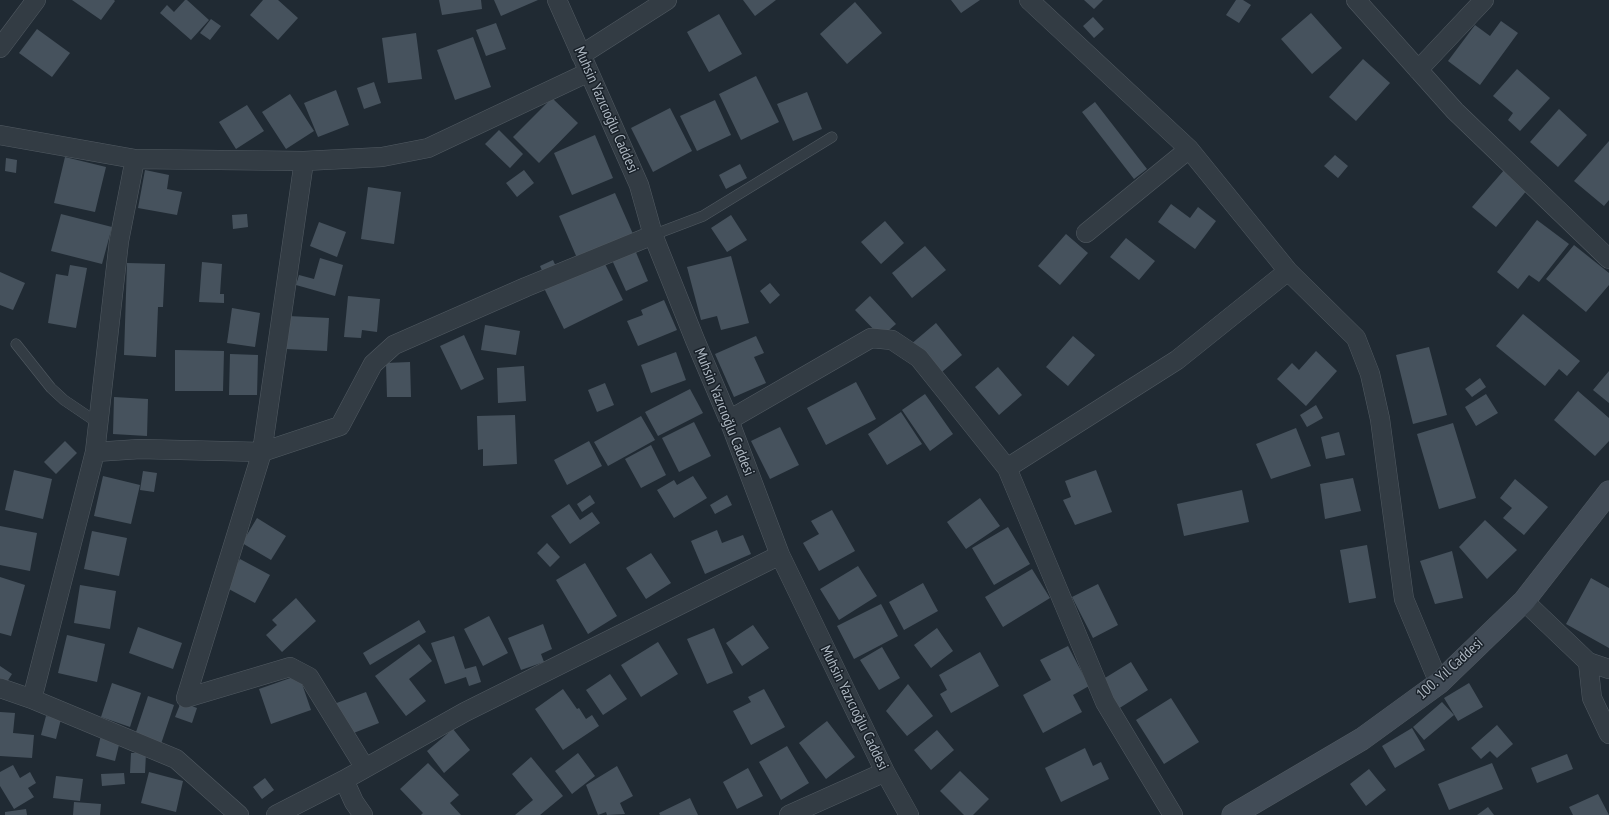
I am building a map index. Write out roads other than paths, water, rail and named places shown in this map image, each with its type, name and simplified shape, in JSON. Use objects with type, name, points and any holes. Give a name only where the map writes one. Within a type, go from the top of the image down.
[{"type":"street","points":[[0,48],[36,0]]},
{"type":"street","name":"Muhsin Yazıcıoğlu Caddesi","points":[[557,0],[639,185],[653,235],[729,420],[780,555],[885,772],[910,815]]},
{"type":"street","points":[[0,135],[135,159],[304,161],[382,157],[428,148],[585,64],[667,0]]},
{"type":"street","points":[[1029,0],[1189,149],[1288,271],[1356,338],[1370,374],[1380,419],[1404,599],[1439,683]]},
{"type":"street","points":[[1356,0],[1455,110],[1609,259]]},
{"type":"street","points":[[1418,70],[1484,0]]},
{"type":"street","points":[[1086,233],[1189,149]]},
{"type":"street","points":[[32,699],[95,452],[119,241],[135,159]]},
{"type":"street","points":[[304,161],[262,452],[186,698],[290,667],[309,677],[365,768]]},
{"type":"street","points":[[95,452],[140,449],[262,452],[340,426],[373,364],[394,345],[526,287],[653,235]]},
{"type":"street","points":[[1007,468],[1177,360],[1288,271]]},
{"type":"street","points":[[729,420],[871,338],[892,340],[919,358],[1007,468],[1105,702],[1173,815]]},
{"type":"street","name":"100. Yıl Caddesi","points":[[1233,815],[1362,739],[1439,683],[1524,601],[1609,492]]},
{"type":"street","points":[[276,815],[344,780],[465,712],[780,555]]},
{"type":"street","points":[[1524,601],[1588,662],[1609,669]]},
{"type":"street","points":[[1588,662],[1592,698],[1609,734]]},
{"type":"street","points":[[0,688],[32,699],[176,759],[239,815]]},
{"type":"street","points":[[789,815],[885,772]]},
{"type":"street","points":[[344,780],[354,802],[363,815]]},
{"type":"lane","points":[[653,235],[703,216],[832,138]]},
{"type":"lane","points":[[16,344],[51,388],[64,400],[98,423]]}]
